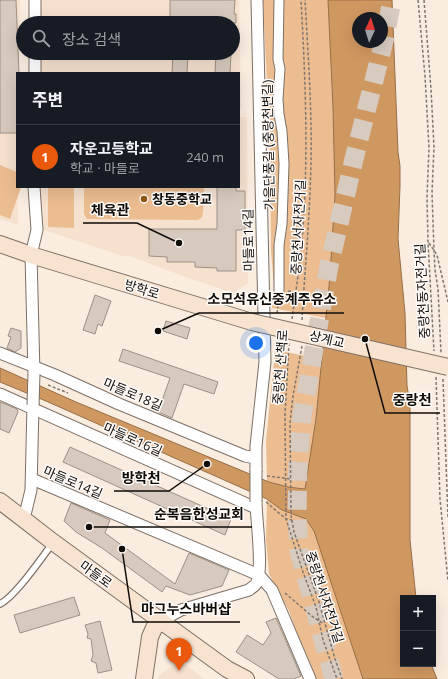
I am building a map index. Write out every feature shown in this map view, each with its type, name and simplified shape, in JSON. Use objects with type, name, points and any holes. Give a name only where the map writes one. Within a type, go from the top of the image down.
[{"type":"main road","name":"방학로","points":[[0,244],[31,255],[252,322]]},
{"type":"main road","name":"상계교","points":[[252,322],[442,368]]},
{"type":"main road","name":"마들로","points":[[0,501],[231,674],[246,679]]},
{"type":"main road","points":[[144,679],[150,637],[154,628],[161,621]]},
{"type":"street","points":[[35,0],[35,16]]},
{"type":"street","name":"마들로14길","points":[[32,479],[259,575],[255,458],[265,362],[257,0]]},
{"type":"street","name":"가을단풍길 (중랑천변길)","points":[[279,0],[278,59],[280,69],[278,99],[284,164],[282,224],[279,245],[279,294]]},
{"type":"street","points":[[35,60],[35,72]]},
{"type":"street","points":[[24,519],[29,501],[32,479],[34,371],[31,255],[37,230],[34,188]]},
{"type":"street","name":"마들로18길","points":[[0,353],[34,371],[245,456],[255,458]]},
{"type":"street","name":"마들로16길","points":[[0,394],[33,407],[256,505]]},
{"type":"street","points":[[161,621],[181,610],[249,590],[256,584],[259,575]]},
{"type":"street","points":[[259,575],[272,590],[310,679]]},
{"type":"lane","points":[[0,604],[7,601],[53,542]]},
{"type":"path","name":"중랑천 산책로","points":[[292,320],[303,226],[306,182],[305,88],[301,0]]},
{"type":"path","name":"중랑천서자전거길","points":[[302,323],[311,161],[308,44],[305,0]]},
{"type":"path","name":"중랑천동자전거길","points":[[418,0],[425,76],[428,140],[428,242],[434,352]]},
{"type":"path","points":[[424,0],[434,147],[432,193],[434,250],[438,289],[448,517]]},
{"type":"path","points":[[428,242],[437,255],[448,302]]},
{"type":"path","points":[[277,312],[279,294]]},
{"type":"path","name":"중랑천 산책로","points":[[290,338],[285,414],[285,513],[291,536],[316,607],[323,640],[337,679]]},
{"type":"path","name":"중랑천서자전거길","points":[[302,343],[292,407],[290,479],[291,515],[294,532],[319,602],[324,624],[342,679]]},
{"type":"path","points":[[442,368],[440,499],[448,581]]},
{"type":"path","points":[[281,590],[313,617],[324,624]]},
{"type":"shaded area","points":[[0,0],[20,0],[20,16],[16,16],[16,60],[19,60],[19,72],[16,72],[16,188],[18,188],[18,225],[0,219]]},
{"type":"shaded area","points":[[40,0],[239,0],[239,16],[40,16]]},
{"type":"shaded area","points":[[263,0],[328,0],[334,122],[335,194],[333,241],[326,318],[272,308],[274,286],[271,251],[270,147]]},
{"type":"shaded area","points":[[328,0],[392,0],[398,152],[400,166],[398,239],[405,313],[407,386],[410,403],[410,540],[416,595],[400,595],[400,667],[432,667],[437,679],[363,679],[314,531],[306,519],[282,510],[267,499],[0,382],[0,368],[76,402],[269,482],[288,487],[305,489],[316,419],[330,276],[335,194]]},
{"type":"shaded area","points":[[240,54],[241,108],[240,72],[39,72],[39,60],[240,60]]},
{"type":"shaded area","name":"창동중학교","points":[[240,117],[247,117],[248,283],[233,293],[129,256],[123,256],[41,229],[40,188],[240,188]]},
{"type":"shaded area","points":[[0,165],[16,172],[16,188],[21,188],[10,219],[0,215]]},
{"type":"shaded area","points":[[48,188],[74,188],[74,228],[48,227]]},
{"type":"shaded area","points":[[84,188],[204,188],[203,213],[202,217],[198,220],[87,219],[84,214]]},
{"type":"shaded area","points":[[275,350],[322,359],[316,419],[305,489],[282,486],[267,481],[266,441]]},
{"type":"shaded area","points":[[267,499],[282,510],[306,519],[314,531],[363,679],[315,679],[289,611],[269,574],[266,539]]},
{"type":"shaded area","points":[[180,663],[189,667],[204,679],[158,679],[159,676],[173,665]]},
{"type":"building","points":[[0,0],[16,0],[16,60],[18,60],[19,72],[16,72],[16,133],[0,133]]},
{"type":"building","points":[[170,0],[235,0],[234,14],[236,14],[236,16],[170,16]]},
{"type":"building","points":[[173,60],[188,60],[187,72],[172,72]]},
{"type":"building","points":[[216,60],[231,60],[230,72],[215,72]]},
{"type":"building","points":[[217,188],[236,188],[236,191],[245,191],[245,230],[236,230],[236,271],[217,271],[217,268],[195,267],[195,262],[167,262],[167,257],[149,256],[149,229],[217,229]]},
{"type":"building","points":[[95,295],[111,301],[102,326],[98,324],[95,334],[83,330]]},
{"type":"building","points":[[166,321],[190,328],[187,339],[163,331]]},
{"type":"building","points":[[11,328],[21,331],[21,348],[15,352],[7,348],[11,337],[8,336]]},
{"type":"building","points":[[123,349],[218,382],[214,394],[184,384],[172,418],[158,412],[170,378],[119,361]]},
{"type":"building","points":[[0,402],[17,409],[18,412],[9,433],[0,429]]},
{"type":"building","points":[[70,447],[231,519],[225,535],[63,462]]},
{"type":"building","points":[[71,503],[110,520],[105,533],[175,584],[189,553],[229,570],[222,586],[190,595],[166,586],[162,592],[102,548],[76,532],[64,521]]},
{"type":"building","points":[[74,597],[80,615],[20,633],[14,615]]},
{"type":"building","points":[[276,618],[301,676],[294,679],[279,679],[236,652],[247,635],[263,645],[271,633],[266,622]]},
{"type":"building","points":[[100,621],[112,670],[98,673],[96,663],[91,661],[93,655],[91,639],[87,638],[88,634],[85,625]]},
{"type":"tunnel","points":[[334,679],[299,551],[297,513],[298,462],[302,416],[329,266],[385,37],[392,0]]},
{"type":"place","name":"창동중학교","points":[[144,199]]},
{"type":"place","name":"체육관","points":[[179,243]]},
{"type":"place","name":"소모석유신중계주유소","points":[[158,331]]},
{"type":"place","name":"중랑천","points":[[365,339]]},
{"type":"place","name":"방학천","points":[[207,464]]},
{"type":"place","name":"순복음한성교회","points":[[89,527]]},
{"type":"place","name":"마그누스바버샵","points":[[122,549]]},
{"type":"place","name":"자운고등학교","points":[[179,671]]}]
